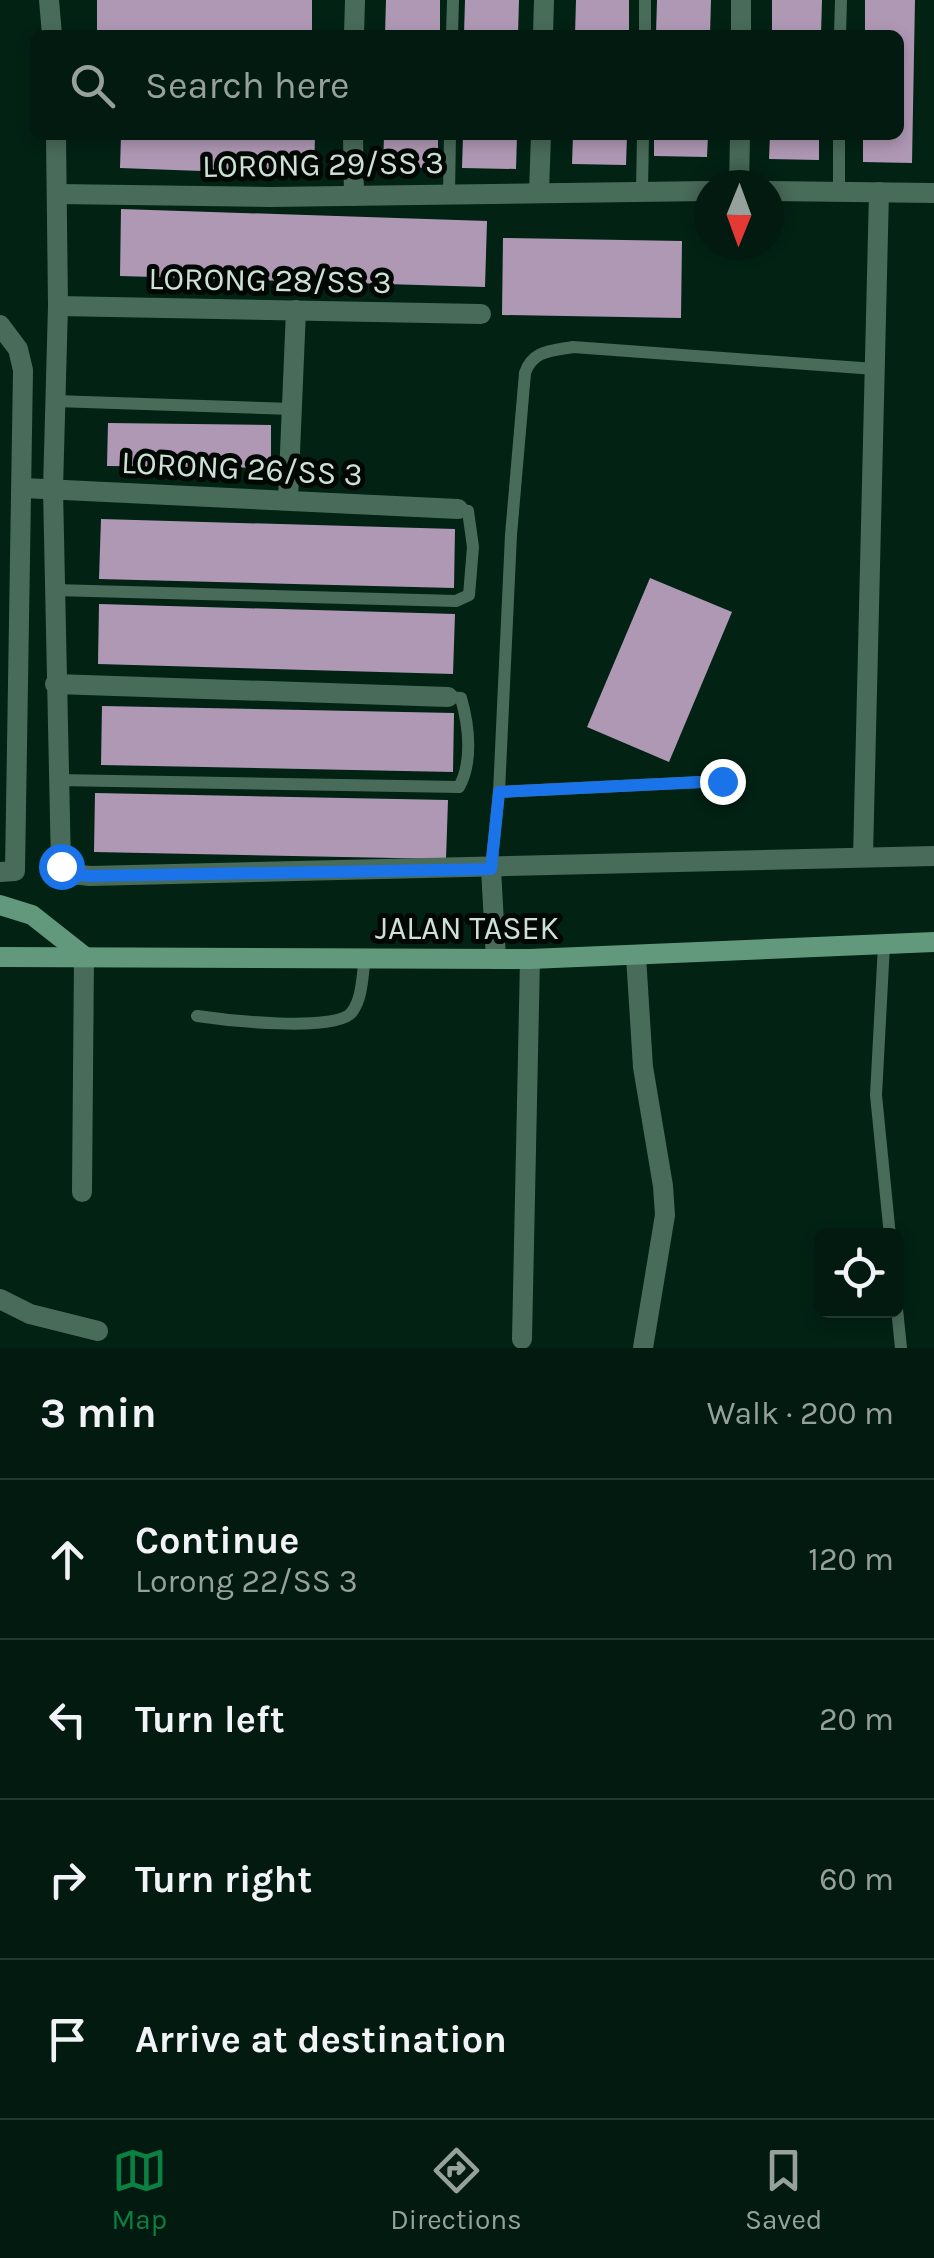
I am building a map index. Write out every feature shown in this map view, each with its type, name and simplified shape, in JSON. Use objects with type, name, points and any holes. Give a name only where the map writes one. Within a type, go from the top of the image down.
[{"type":"main road","points":[[0,905],[32,915],[84,956]]},
{"type":"main road","name":"JALAN TASEK","points":[[0,957],[530,959],[934,942]]},
{"type":"street","points":[[49,0],[52,30]]},
{"type":"street","points":[[354,30],[355,0]]},
{"type":"street","points":[[543,30],[544,0]]},
{"type":"street","points":[[741,0],[741,30]]},
{"type":"street","points":[[56,140],[58,306],[53,489],[61,866],[71,874],[90,876],[934,856]]},
{"type":"street","points":[[353,140],[354,196]]},
{"type":"street","points":[[540,192],[541,140]]},
{"type":"street","points":[[739,170],[740,140]]},
{"type":"street","name":"LORONG 29/SS 3","points":[[58,194],[354,196],[694,191]]},
{"type":"street","points":[[784,191],[934,192]]},
{"type":"street","points":[[863,857],[878,192]]},
{"type":"street","name":"LORONG 28/SS 3","points":[[58,306],[480,314]]},
{"type":"street","points":[[288,500],[296,310]]},
{"type":"street","points":[[0,325],[18,349],[23,370],[23,488],[8,871]]},
{"type":"street","name":"LORONG 26/SS 3","points":[[23,488],[458,508]]},
{"type":"street","points":[[55,684],[448,697]]},
{"type":"street","points":[[491,869],[496,958]]},
{"type":"street","points":[[82,1192],[84,956]]},
{"type":"street","points":[[636,956],[643,1067],[664,1186],[665,1216],[643,1348]]},
{"type":"street","points":[[522,1339],[530,959]]},
{"type":"street","points":[[0,1298],[30,1314],[98,1331]]},
{"type":"lane","points":[[452,30],[453,0]]},
{"type":"lane","points":[[644,30],[645,0]]},
{"type":"lane","points":[[840,0],[840,30]]},
{"type":"lane","points":[[449,193],[450,140]]},
{"type":"lane","points":[[642,191],[643,140]]},
{"type":"lane","points":[[839,140],[839,192]]},
{"type":"lane","points":[[491,869],[499,792],[511,535],[529,361],[540,353],[572,348],[875,369]]},
{"type":"lane","points":[[56,400],[292,408]]},
{"type":"lane","points":[[54,590],[456,600],[469,594],[472,547],[468,511],[458,508]]},
{"type":"lane","points":[[57,780],[459,788],[468,772],[466,716],[460,698],[448,697]]},
{"type":"lane","points":[[499,792],[722,781]]},
{"type":"lane","points":[[884,945],[876,1095],[889,1228]]},
{"type":"lane","points":[[197,1016],[261,1022],[338,1021],[351,1014],[359,998],[365,958]]},
{"type":"lane","points":[[898,1318],[902,1348]]},
{"type":"building","points":[[97,0],[312,0],[312,30],[97,30]]},
{"type":"building","points":[[386,0],[440,0],[440,30],[385,30]]},
{"type":"building","points":[[465,0],[519,0],[518,30],[464,30]]},
{"type":"building","points":[[576,0],[629,0],[629,30],[575,30]]},
{"type":"building","points":[[657,0],[711,0],[710,30],[656,30]]},
{"type":"building","points":[[772,0],[822,0],[821,30],[772,30]]},
{"type":"building","points":[[865,0],[915,0],[912,163],[863,162],[863,140],[904,140],[904,30],[865,30]]},
{"type":"building","points":[[121,140],[315,140],[314,175],[120,168]]},
{"type":"building","points":[[384,140],[438,140],[438,168],[383,167]]},
{"type":"building","points":[[463,140],[517,140],[516,169],[462,168]]},
{"type":"building","points":[[573,140],[627,140],[626,165],[572,164]]},
{"type":"building","points":[[654,140],[708,140],[707,157],[654,156]]},
{"type":"building","points":[[770,140],[819,140],[819,160],[769,159]]},
{"type":"building","points":[[121,209],[487,221],[485,287],[120,276]]},
{"type":"building","points":[[503,238],[682,241],[681,318],[502,315]]},
{"type":"building","points":[[108,423],[271,425],[271,468],[107,466]]},
{"type":"building","points":[[101,519],[455,529],[454,588],[99,579]]},
{"type":"building","points":[[650,578],[732,612],[669,762],[587,727]]},
{"type":"building","points":[[99,604],[455,614],[453,674],[98,664]]},
{"type":"building","points":[[102,706],[454,713],[453,772],[101,765]]},
{"type":"building","points":[[95,793],[448,800],[446,859],[94,852]]},
{"type":"route","points":[[61,866],[71,874],[90,876],[491,869],[499,792],[722,781]]}]
